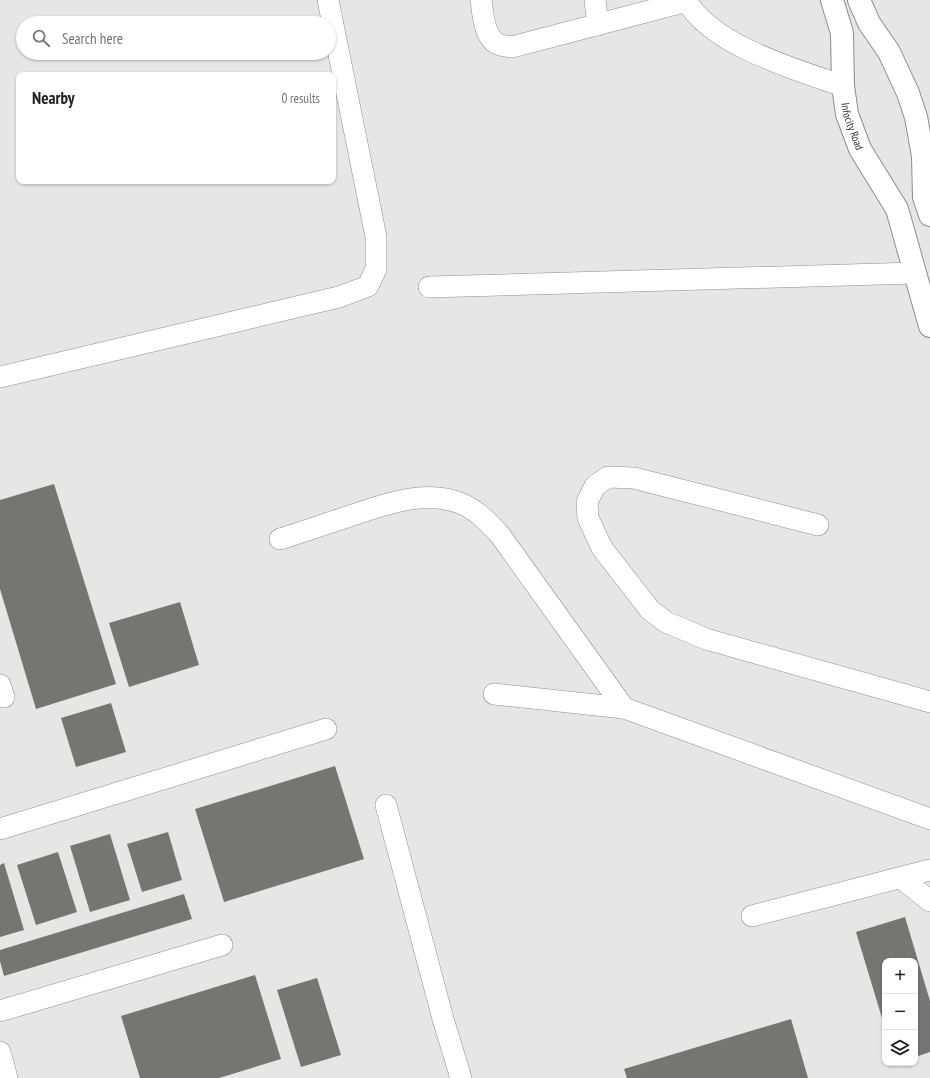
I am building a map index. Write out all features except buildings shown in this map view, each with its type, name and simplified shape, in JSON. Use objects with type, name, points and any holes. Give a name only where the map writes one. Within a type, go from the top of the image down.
[{"type":"main road","name":"Infocity Road","points":[[832,0],[842,33],[843,86],[847,114],[860,149],[898,209],[930,326]]},
{"type":"main road","points":[[863,1],[869,23],[889,52],[908,93],[916,117],[923,156],[927,206],[919,204],[912,207],[898,209]]},
{"type":"main road","points":[[842,33],[850,26],[860,23],[869,23]]},
{"type":"street","points":[[328,0],[331,16]]},
{"type":"street","points":[[481,0],[490,37],[499,45],[512,47],[686,1],[696,14],[725,38],[767,59],[843,86]]},
{"type":"street","points":[[595,0],[598,24]]},
{"type":"street","points":[[0,377],[339,297],[368,286],[376,269],[376,237],[336,40]]},
{"type":"street","points":[[429,288],[915,273]]},
{"type":"street","points":[[818,525],[634,478],[608,477],[595,486],[587,502],[588,518],[602,548],[650,610],[666,622],[706,639],[930,702]]},
{"type":"street","points":[[280,539],[385,505],[418,498],[440,498],[461,503],[482,516],[500,535],[624,708]]},
{"type":"street","points":[[494,694],[624,708],[930,819]]},
{"type":"street","points":[[0,829],[326,729]]},
{"type":"street","points":[[386,805],[441,1011],[461,1078]]},
{"type":"street","points":[[752,916],[930,870]]},
{"type":"street","points":[[901,878],[930,901]]},
{"type":"street","points":[[0,1011],[222,945]]},
{"type":"street","points":[[0,1052],[7,1078]]}]
